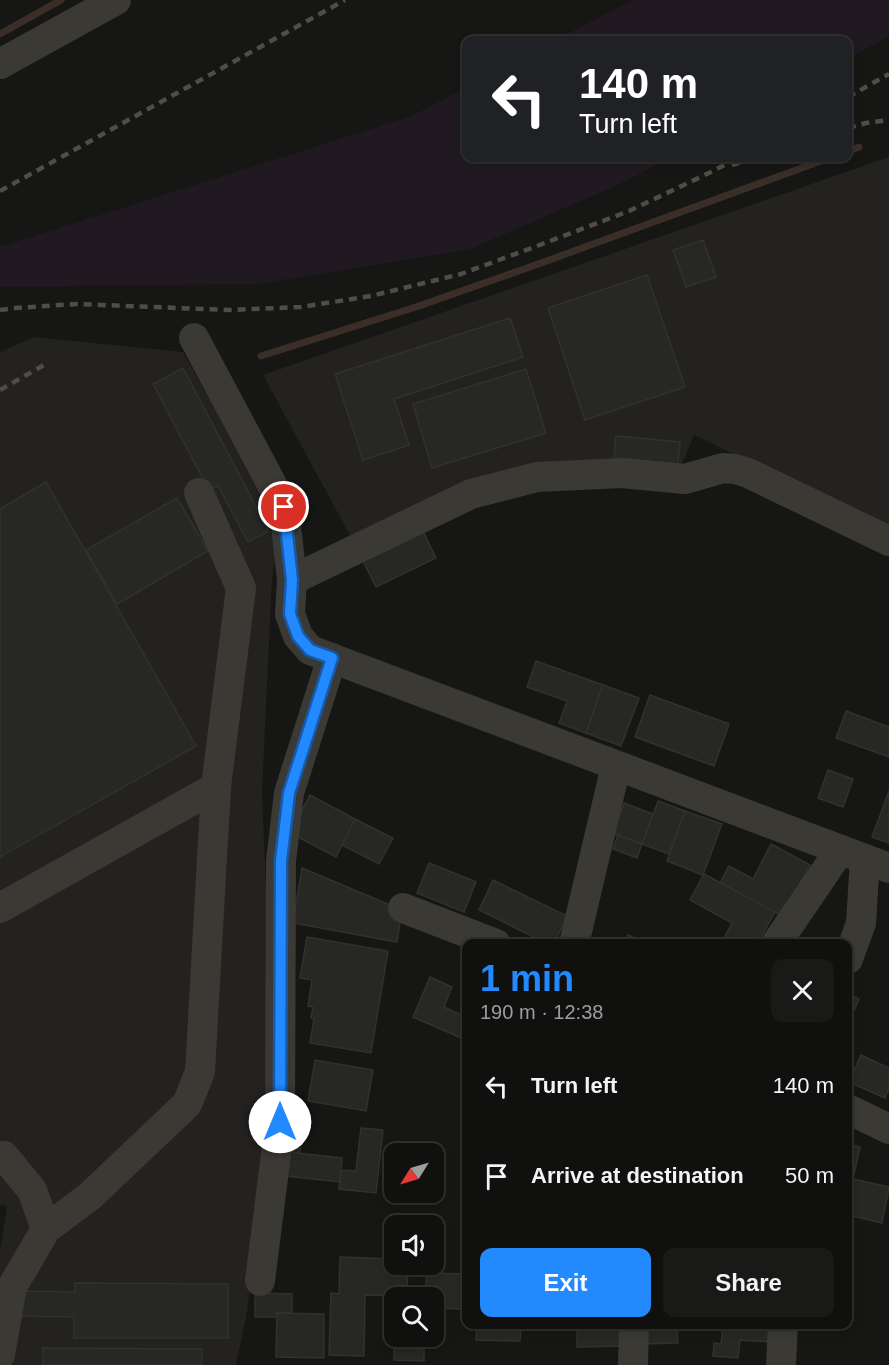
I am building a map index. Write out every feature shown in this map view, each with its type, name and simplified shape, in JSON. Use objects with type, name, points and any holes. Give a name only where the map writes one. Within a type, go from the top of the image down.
[{"type":"street","points":[[0,64],[116,0]]},
{"type":"street","points":[[194,338],[284,507],[292,580],[290,614],[298,636],[310,650],[865,859]]},
{"type":"street","points":[[292,580],[471,494],[537,477],[622,473],[685,479],[723,468],[735,469],[889,541]]},
{"type":"street","points":[[0,1355],[12,1287],[46,1228],[90,1196],[187,1104],[200,1072],[216,787],[240,588],[199,493]]},
{"type":"street","points":[[260,1281],[280,1122],[281,861],[286,816],[289,793],[332,658]]},
{"type":"street","points":[[575,939],[616,766]]},
{"type":"street","points":[[0,908],[216,787]]},
{"type":"street","points":[[781,939],[865,859]]},
{"type":"street","points":[[852,948],[861,923],[865,859]]},
{"type":"street","points":[[403,908],[483,939]]},
{"type":"street","points":[[852,1111],[889,1129]]},
{"type":"street","points":[[0,1156],[4,1156],[32,1190],[46,1228]]},
{"type":"street","points":[[633,1365],[634,1329]]},
{"type":"street","points":[[781,1365],[783,1329]]},
{"type":"shaded area","points":[[633,0],[889,0],[889,36],[852,57],[852,36],[563,36]]},
{"type":"shaded area","points":[[462,89],[462,162],[661,162],[618,185],[470,249],[257,284],[0,287],[0,247],[412,116]]},
{"type":"shaded area","points":[[889,157],[889,529],[694,435],[680,468],[605,463],[352,539],[263,375]]},
{"type":"shaded area","points":[[34,337],[183,352],[280,523],[272,578],[262,792],[275,1110],[246,1318],[236,1365],[0,1365],[0,1252],[7,1206],[0,1205],[0,352]]},
{"type":"building","points":[[703,240],[716,277],[686,287],[673,250]]},
{"type":"building","points":[[647,275],[685,387],[585,420],[548,308]]},
{"type":"building","points":[[510,318],[523,357],[394,399],[409,445],[363,460],[335,374]]},
{"type":"building","points":[[183,368],[269,531],[248,542],[218,486],[209,490],[153,384]]},
{"type":"building","points":[[526,369],[546,433],[432,468],[413,404]]},
{"type":"building","points":[[616,436],[680,442],[678,464],[614,458]]},
{"type":"building","points":[[46,482],[196,746],[0,857],[0,509]]},
{"type":"building","points":[[177,498],[208,551],[117,604],[86,550]]},
{"type":"building","points":[[419,523],[436,558],[376,587],[359,553]]},
{"type":"building","points":[[536,661],[603,685],[586,733],[559,723],[567,701],[527,687]]},
{"type":"building","points":[[603,685],[639,698],[621,746],[586,733]]},
{"type":"building","points":[[650,695],[729,724],[714,766],[635,737]]},
{"type":"building","points":[[846,711],[889,727],[889,757],[836,738]]},
{"type":"building","points":[[828,770],[853,779],[843,807],[818,798]]},
{"type":"building","points":[[889,791],[889,843],[872,837]]},
{"type":"building","points":[[310,795],[355,819],[336,857],[290,833]]},
{"type":"building","points":[[658,801],[685,811],[669,854],[642,844]]},
{"type":"building","points":[[624,803],[653,814],[642,844],[613,834]]},
{"type":"building","points":[[685,811],[722,824],[703,875],[667,861]]},
{"type":"building","points":[[355,819],[393,838],[379,864],[342,845]]},
{"type":"building","points":[[618,835],[642,844],[637,858],[613,849]]},
{"type":"building","points":[[771,844],[810,865],[782,916],[720,883],[729,866],[753,879]]},
{"type":"building","points":[[429,863],[476,882],[464,912],[417,893]]},
{"type":"building","points":[[302,868],[402,910],[397,942],[293,923]]},
{"type":"building","points":[[704,874],[775,912],[760,939],[756,937],[755,939],[724,939],[732,923],[690,900]]},
{"type":"building","points":[[493,880],[567,916],[556,939],[538,939],[479,910]]},
{"type":"building","points":[[307,937],[388,951],[371,1053],[310,1043],[314,1019],[311,1018],[313,1007],[308,1006],[312,980],[300,978]]},
{"type":"building","points":[[430,977],[452,987],[444,1007],[462,1015],[462,1038],[413,1017]]},
{"type":"building","points":[[852,995],[859,999],[852,1015]]},
{"type":"building","points":[[861,1055],[889,1068],[889,1088],[885,1098],[852,1083],[852,1075]]},
{"type":"building","points":[[315,1060],[373,1070],[366,1111],[308,1101]]},
{"type":"building","points":[[287,1116],[304,1118],[300,1153],[283,1151]]},
{"type":"building","points":[[361,1128],[383,1130],[376,1193],[339,1189],[341,1170],[356,1171]]},
{"type":"building","points":[[852,1145],[860,1147],[853,1179],[889,1187],[882,1223],[852,1216]]},
{"type":"building","points":[[288,1152],[342,1158],[340,1182],[286,1176]]},
{"type":"building","points":[[340,1257],[384,1259],[384,1275],[408,1275],[407,1287],[384,1287],[384,1295],[365,1295],[364,1356],[329,1355],[331,1293],[339,1294]]},
{"type":"building","points":[[462,1274],[462,1309],[444,1308],[444,1287],[426,1287],[426,1275]]},
{"type":"building","points":[[75,1283],[228,1284],[228,1338],[74,1338],[74,1317],[22,1316],[22,1291],[75,1292]]},
{"type":"building","points":[[255,1293],[292,1294],[292,1313],[277,1313],[277,1317],[255,1317]]},
{"type":"building","points":[[277,1313],[324,1314],[324,1358],[276,1357]]},
{"type":"building","points":[[477,1329],[521,1329],[520,1341],[476,1340]]},
{"type":"building","points":[[577,1329],[629,1329],[629,1346],[577,1347]]},
{"type":"building","points":[[641,1329],[677,1329],[678,1343],[641,1344]]},
{"type":"building","points":[[722,1329],[774,1329],[773,1342],[740,1340],[738,1358],[713,1356],[714,1343],[721,1344]]},
{"type":"building","points":[[394,1347],[424,1347],[424,1361],[394,1360]]},
{"type":"building","points":[[43,1348],[202,1349],[202,1365],[43,1365]]},
{"type":"waterway","points":[[0,34],[61,0]]},
{"type":"waterway","points":[[852,150],[859,147]]},
{"type":"waterway","points":[[261,356],[416,307],[818,162]]},
{"type":"railway","points":[[0,191],[345,0]]},
{"type":"railway","points":[[852,95],[889,74]]},
{"type":"railway","points":[[852,127],[889,120]]},
{"type":"railway","points":[[0,310],[77,304],[229,310],[301,307],[371,296],[461,274],[537,246],[629,211],[730,162]]},
{"type":"railway","points":[[732,165],[741,162]]},
{"type":"railway","points":[[0,390],[44,365]]},
{"type":"route","points":[[280,1122],[281,861],[289,793],[332,658],[310,650],[298,636],[290,614],[292,580],[284,507]]}]
